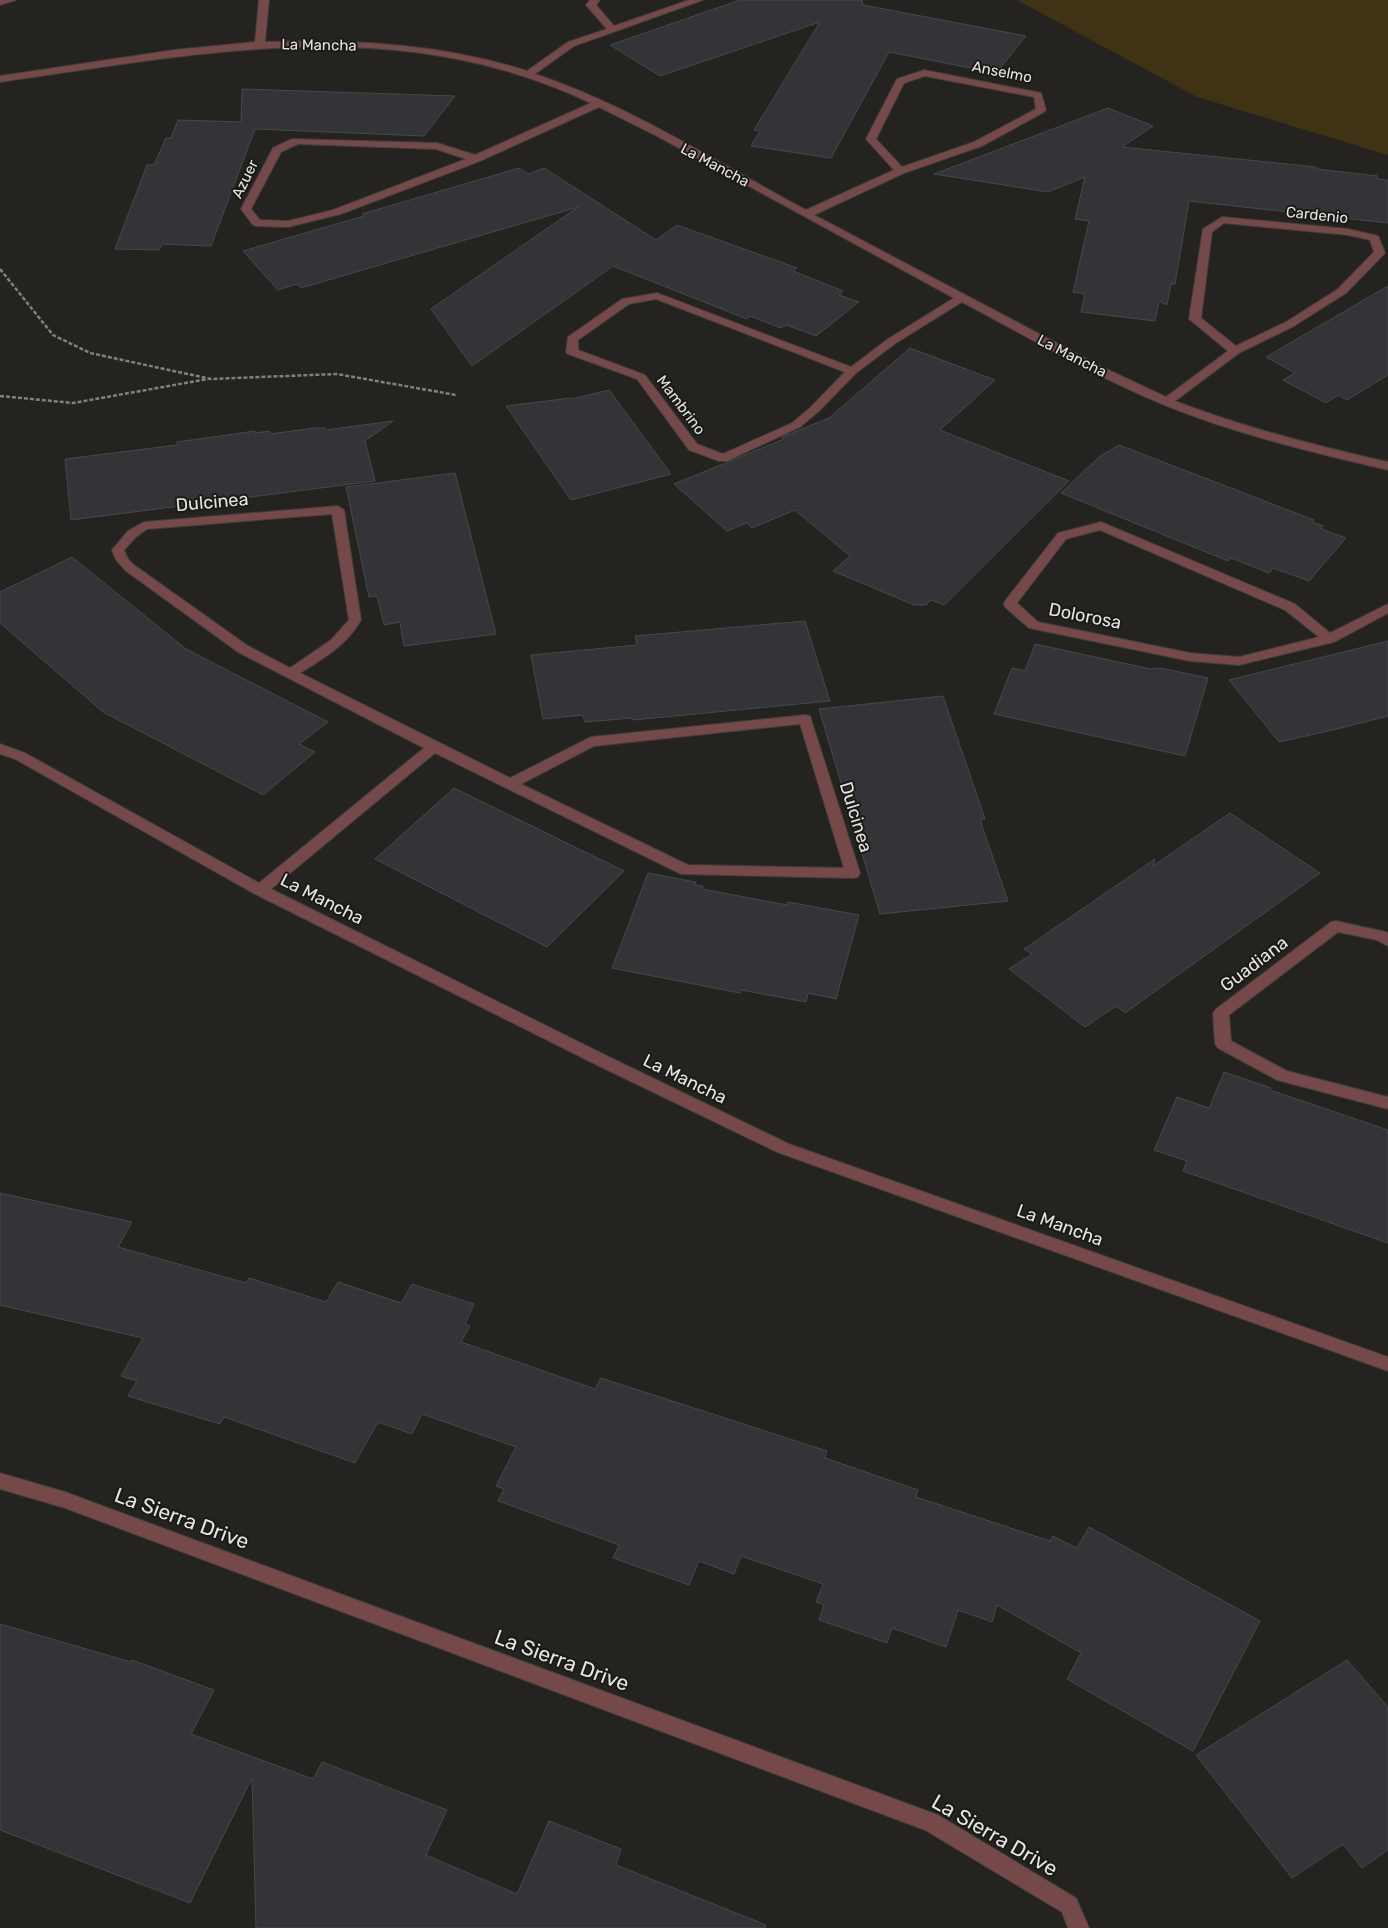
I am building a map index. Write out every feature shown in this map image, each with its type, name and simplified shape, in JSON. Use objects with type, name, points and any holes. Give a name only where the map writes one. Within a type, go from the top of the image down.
[{"type":"street","points":[[0,2],[11,0]]},
{"type":"street","points":[[260,44],[264,0]]},
{"type":"street","points":[[595,0],[591,5],[612,29]]},
{"type":"street","points":[[529,74],[571,44],[698,0]]},
{"type":"street","name":"La Mancha","points":[[0,79],[201,50],[260,44],[323,43],[400,48],[468,58],[529,74],[600,103],[961,298],[1110,376],[1167,402],[1241,429],[1317,450],[1388,466]]},
{"type":"street","name":"Anselmo","points":[[806,214],[900,171],[978,144],[1041,110],[1038,95],[924,73],[900,81],[870,139],[900,171]]},
{"type":"street","name":"Azuer","points":[[476,159],[437,146],[296,141],[277,150],[246,209],[257,222],[288,224],[337,212],[476,159],[600,103]]},
{"type":"street","name":"Cardenio","points":[[1167,402],[1235,351],[1290,324],[1342,291],[1380,253],[1374,238],[1348,232],[1222,220],[1207,231],[1195,319],[1235,351]]},
{"type":"street","name":"Mambrino","points":[[852,371],[657,296],[626,301],[572,338],[572,352],[641,377],[693,447],[723,458],[796,425],[814,410],[852,371],[892,341],[961,298]]},
{"type":"street","name":"Dulcinea","points":[[291,673],[337,641],[351,629],[355,620],[338,510],[144,526],[132,534],[118,550],[122,560],[130,568],[235,643],[291,673],[434,747],[686,870],[853,872],[805,719],[591,742],[510,784]]},
{"type":"street","name":"Dolorosa","points":[[1329,639],[1290,606],[1101,526],[1062,536],[1010,604],[1034,625],[1190,657],[1240,661],[1329,639],[1388,608]]},
{"type":"street","points":[[260,890],[434,747]]},
{"type":"street","name":"La Mancha","points":[[0,750],[20,756],[260,890],[601,1060],[783,1148],[1388,1364]]},
{"type":"street","name":"Guadiana","points":[[1388,941],[1380,936],[1336,926],[1221,1013],[1224,1044],[1266,1067],[1283,1076],[1388,1102]]},
{"type":"street","name":"La Sierra Drive","points":[[0,1481],[65,1500],[931,1822],[1069,1905],[1079,1928]]},
{"type":"path","points":[[0,269],[53,335],[90,353],[211,378]]},
{"type":"path","points":[[0,396],[73,402],[211,378],[337,374],[456,395]]},
{"type":"shaded area","points":[[1017,0],[1388,0],[1388,155],[1197,97]]},
{"type":"building","points":[[740,0],[862,0],[863,5],[1026,36],[996,73],[889,52],[831,158],[751,146],[760,131],[754,130],[820,22],[660,76],[610,45]]},
{"type":"building","points":[[242,89],[455,96],[424,136],[255,129],[211,246],[162,244],[159,250],[115,249],[147,165],[154,165],[166,138],[171,138],[178,120],[241,122]]},
{"type":"building","points":[[1108,108],[1153,126],[1122,147],[1316,167],[1316,169],[1378,176],[1377,179],[1388,180],[1388,223],[1189,201],[1175,284],[1171,284],[1167,305],[1159,301],[1155,321],[1081,312],[1085,294],[1073,292],[1089,221],[1075,219],[1085,177],[1048,192],[934,174]]},
{"type":"building","points":[[519,168],[528,174],[544,168],[656,240],[677,225],[797,268],[793,271],[843,291],[839,295],[859,302],[816,336],[786,325],[781,328],[750,316],[747,319],[613,266],[472,366],[431,309],[578,207],[301,288],[297,284],[278,290],[243,251]]},
{"type":"building","points":[[1388,286],[1388,375],[1347,400],[1338,395],[1326,403],[1283,380],[1295,373],[1266,357]]},
{"type":"building","points":[[910,348],[995,380],[940,430],[1069,481],[944,605],[931,600],[926,605],[914,605],[833,571],[850,556],[795,510],[752,528],[747,523],[727,531],[674,484],[784,439],[782,437],[829,418]]},
{"type":"building","points":[[609,390],[671,474],[571,500],[506,406],[572,399]]},
{"type":"building","points":[[393,421],[365,441],[375,481],[71,520],[65,459],[177,445],[177,442],[255,431],[255,433],[270,431],[270,434],[314,428],[325,428],[326,430]]},
{"type":"building","points":[[1119,445],[1314,520],[1312,522],[1323,526],[1321,529],[1346,538],[1309,581],[1273,568],[1269,573],[1231,558],[1228,561],[1061,493],[1100,456]]},
{"type":"building","points":[[455,473],[496,634],[404,646],[400,622],[384,625],[377,596],[369,597],[346,487]]},
{"type":"building","points":[[72,557],[186,649],[328,722],[299,744],[315,752],[263,795],[103,712],[0,623],[0,592]]},
{"type":"building","points":[[805,621],[830,701],[633,720],[632,718],[585,722],[583,715],[543,719],[531,655],[637,645],[635,636]]},
{"type":"building","points":[[1388,641],[1388,716],[1341,728],[1279,742],[1229,680]]},
{"type":"building","points":[[1035,644],[1151,669],[1160,668],[1208,678],[1185,756],[994,714],[1012,668],[1025,671]]},
{"type":"building","points":[[943,696],[985,819],[980,820],[1008,901],[880,914],[819,709]]},
{"type":"building","points":[[454,788],[624,871],[547,947],[375,859]]},
{"type":"building","points":[[1230,813],[1320,873],[1125,1013],[1116,1006],[1085,1027],[1009,969],[1032,954],[1024,949],[1155,859],[1153,866]]},
{"type":"building","points":[[648,873],[696,882],[695,885],[703,886],[702,889],[787,905],[788,902],[859,915],[836,999],[808,993],[806,1002],[741,990],[740,993],[612,968]]},
{"type":"building","points":[[1224,1072],[1271,1088],[1270,1090],[1388,1130],[1388,1243],[1183,1171],[1187,1161],[1154,1150],[1177,1097],[1209,1108]]},
{"type":"building","points":[[0,1193],[132,1222],[118,1247],[246,1283],[249,1278],[326,1302],[338,1282],[401,1303],[412,1284],[474,1304],[465,1324],[470,1326],[461,1342],[595,1389],[601,1378],[827,1451],[825,1458],[918,1490],[916,1497],[1050,1541],[1053,1536],[1077,1548],[1089,1527],[1260,1621],[1193,1751],[1067,1679],[1081,1653],[997,1605],[992,1622],[958,1610],[946,1647],[892,1628],[887,1643],[819,1620],[824,1605],[816,1602],[823,1584],[741,1556],[734,1574],[699,1561],[689,1585],[613,1558],[619,1545],[498,1501],[504,1489],[496,1486],[516,1447],[422,1414],[412,1434],[378,1422],[355,1463],[224,1417],[220,1424],[128,1396],[137,1381],[121,1376],[143,1338],[0,1305]]},
{"type":"building","points":[[0,1624],[131,1662],[132,1660],[214,1690],[191,1734],[313,1779],[322,1762],[447,1810],[426,1855],[517,1894],[549,1821],[621,1849],[616,1865],[766,1925],[765,1928],[256,1928],[252,1778],[190,1903],[0,1830]]},
{"type":"building","points":[[1347,1660],[1388,1707],[1388,1850],[1362,1868],[1343,1844],[1292,1878],[1196,1755]]}]
